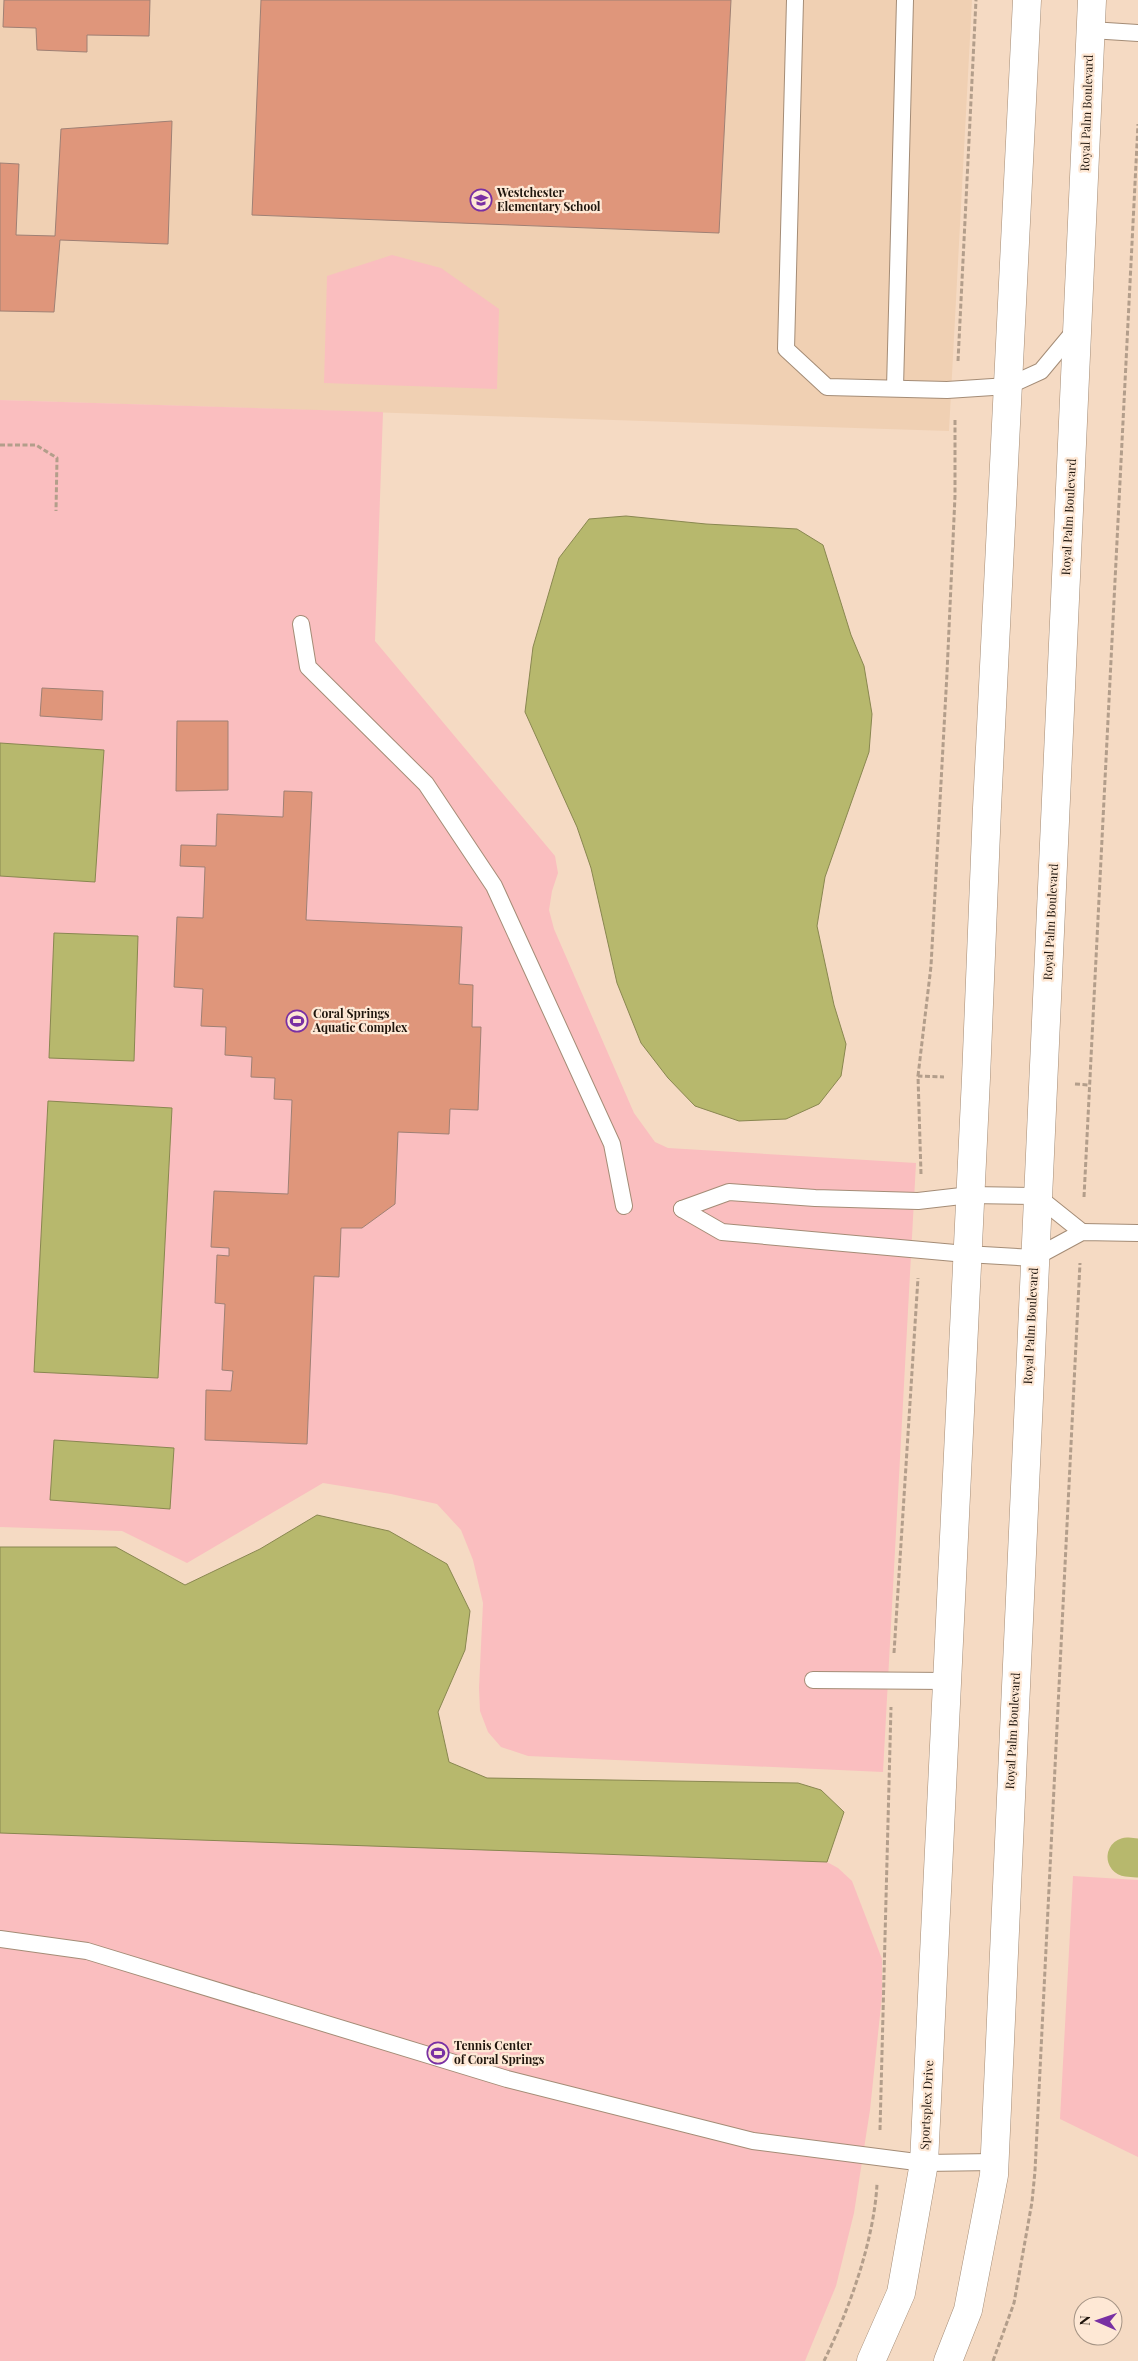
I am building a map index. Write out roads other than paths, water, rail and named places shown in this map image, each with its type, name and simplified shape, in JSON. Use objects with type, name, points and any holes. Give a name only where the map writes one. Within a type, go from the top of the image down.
[{"type":"street","points":[[948,1681],[987,808],[1028,0]]},
{"type":"street","name":"Royal Palm Boulevard","points":[[994,2162],[1092,0]]},
{"type":"street","name":"Sportsplex Drive","points":[[872,2361],[901,2293],[924,2163],[948,1681]]},
{"type":"street","points":[[948,2361],[968,2310],[994,2175],[994,2162]]},
{"type":"lane","points":[[795,0],[786,349],[827,387],[956,389],[1008,386],[1041,371],[1078,327]]},
{"type":"lane","points":[[895,388],[905,0]]},
{"type":"lane","points":[[1091,30],[1138,33]]},
{"type":"lane","points":[[301,624],[308,667],[426,784],[494,886],[612,1144],[624,1206]]},
{"type":"lane","points":[[1082,1232],[1037,1196],[970,1195],[922,1200],[815,1198],[729,1192],[682,1209],[722,1232],[966,1254],[1034,1258],[1082,1232],[1138,1233]]},
{"type":"lane","points":[[813,1680],[948,1681]]},
{"type":"lane","points":[[0,1939],[87,1951],[507,2079],[753,2141],[924,2163],[994,2162]]},
{"type":"waterway","points":[[1127,1857],[1138,1858]]},
{"type":"place","name":"Westchester Elementary School","points":[[481,200]]},
{"type":"place","name":"Coral Springs Aquatic Complex","points":[[297,1021]]},
{"type":"place","name":"Tennis Center of Coral Springs","points":[[438,2053]]}]
